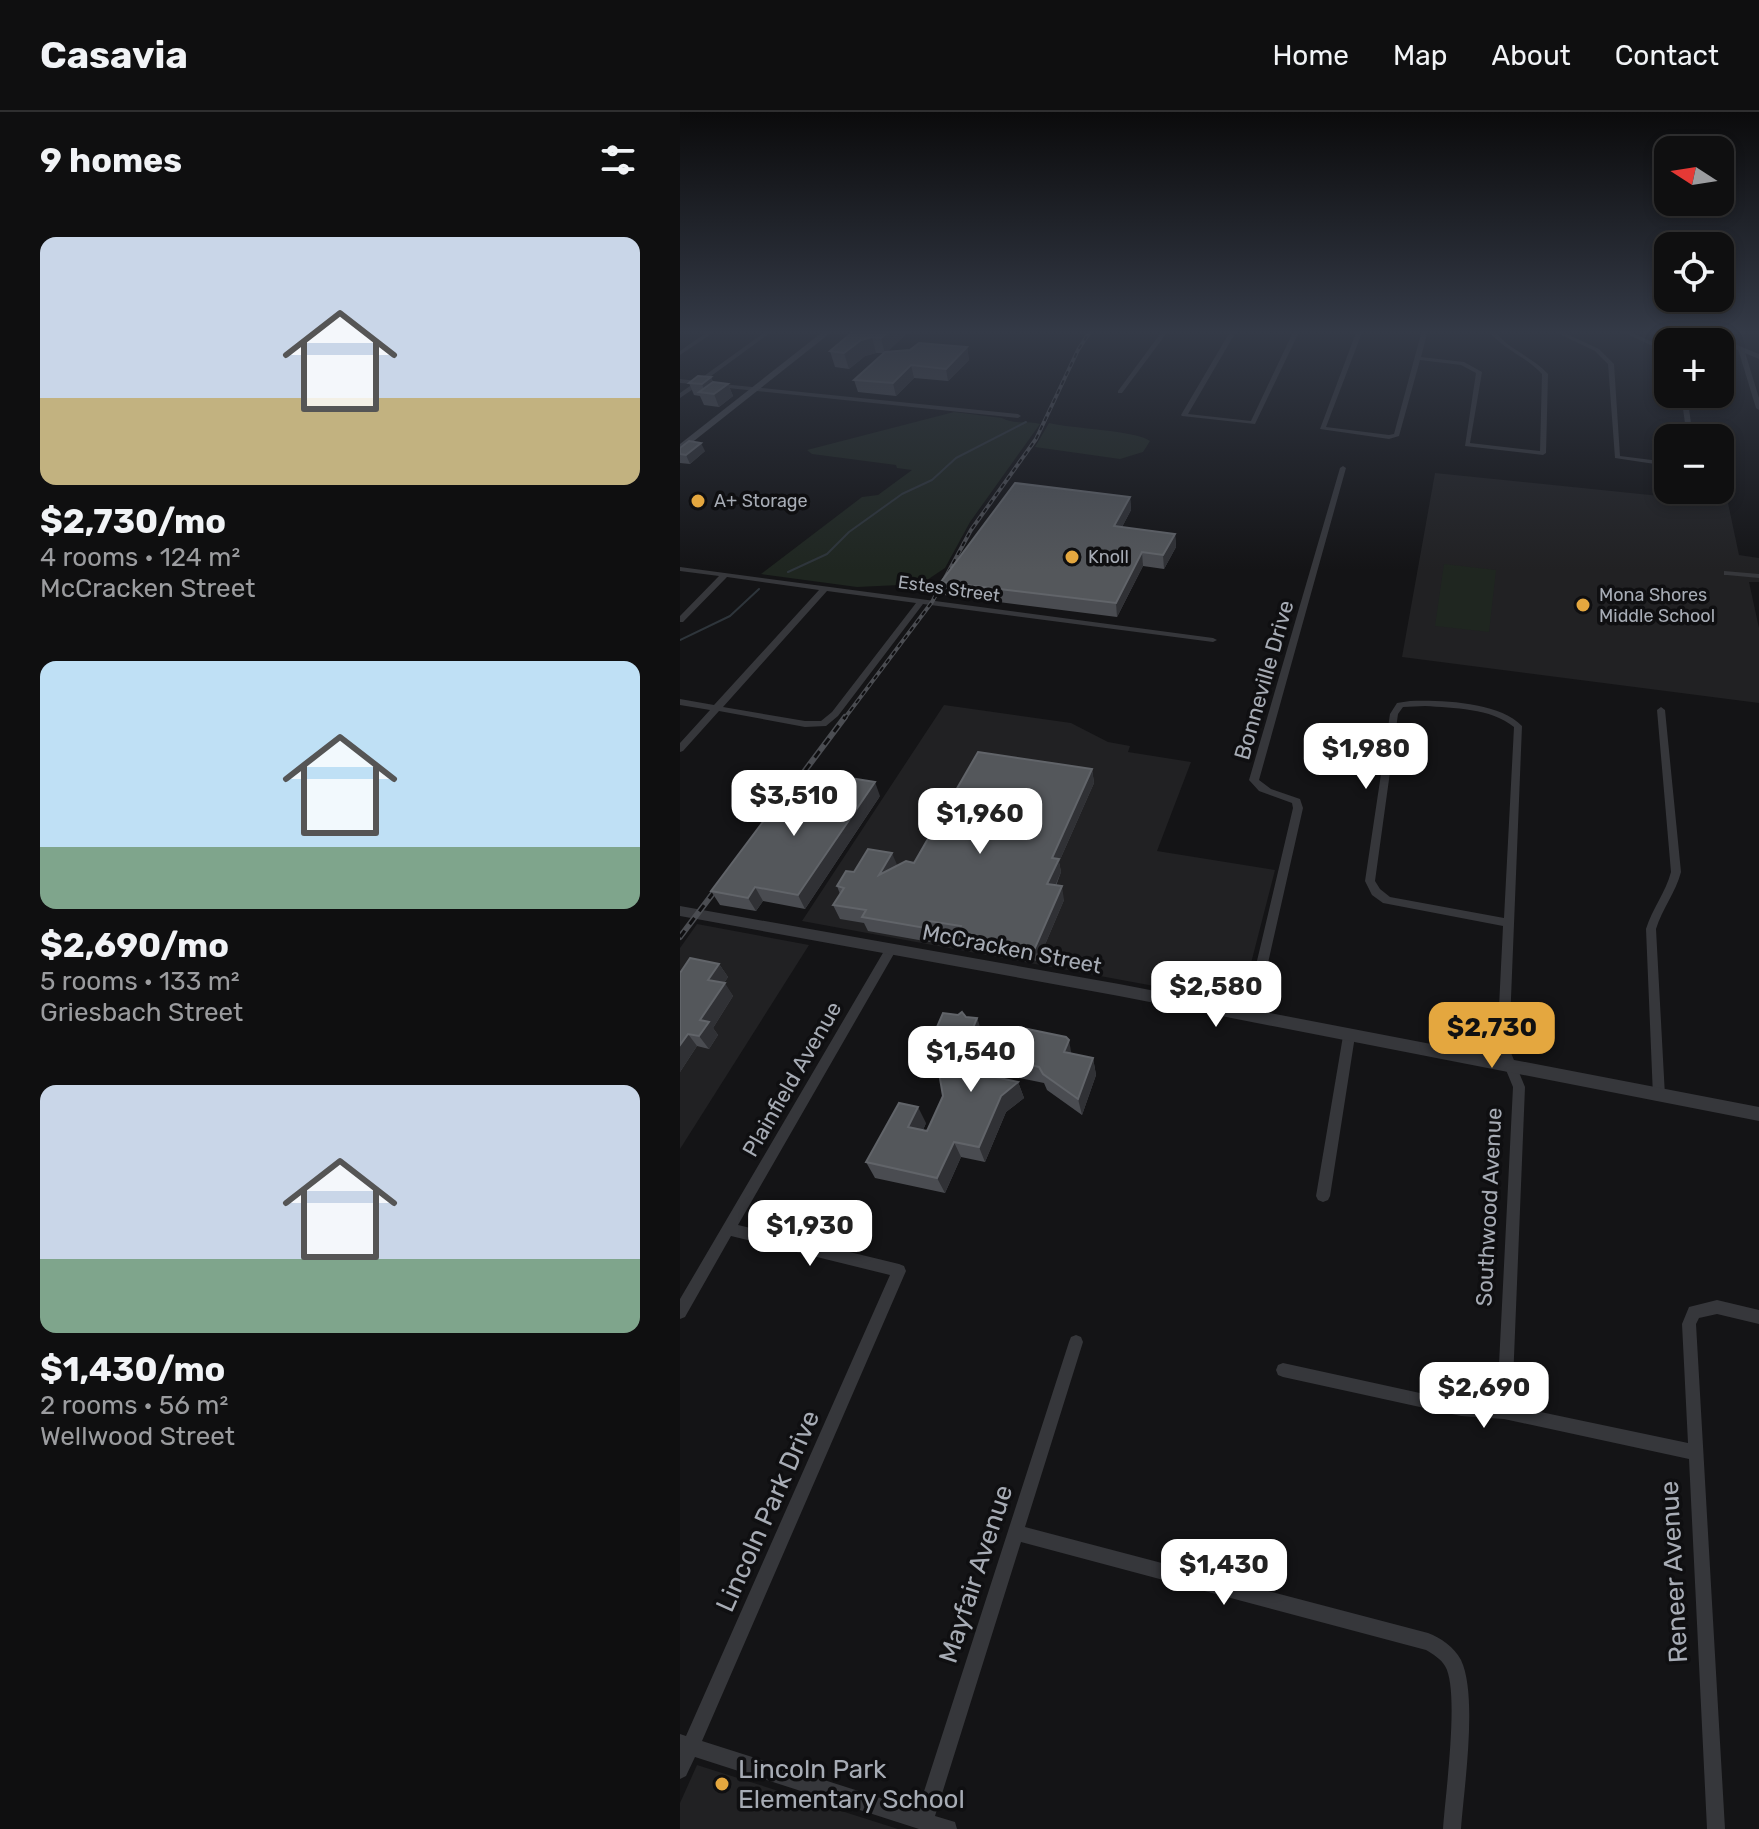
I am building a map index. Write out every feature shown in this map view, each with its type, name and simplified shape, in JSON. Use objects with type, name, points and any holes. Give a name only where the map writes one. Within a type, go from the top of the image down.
[{"type":"main road","points":[[680,449],[730,410]]},
{"type":"street","points":[[961,410],[1018,416]]},
{"type":"street","points":[[1187,410],[1184,415],[1253,423],[1259,410]]},
{"type":"street","points":[[1329,410],[1323,426],[1328,431],[1385,437],[1397,435],[1403,410]]},
{"type":"street","points":[[1473,410],[1467,445],[1543,453],[1544,410]]},
{"type":"street","points":[[1614,410],[1617,457],[1654,462]]},
{"type":"street","name":"Bonneville Drive","points":[[1250,1016],[1298,808],[1297,801],[1292,797],[1263,789],[1254,780],[1343,468]]},
{"type":"street","name":"Estes Street","points":[[680,569],[1213,640]]},
{"type":"street","points":[[1727,573],[1759,576]]},
{"type":"street","points":[[680,620],[725,575]]},
{"type":"street","points":[[680,749],[825,588]]},
{"type":"street","points":[[680,702],[805,724],[823,724],[835,714],[921,601]]},
{"type":"street","name":"Southwood Avenue","points":[[1504,1412],[1519,1087],[1503,1048],[1509,923],[1518,726],[1514,720],[1500,713],[1420,702],[1403,704],[1394,714],[1370,881],[1376,892],[1387,900],[1509,923]]},
{"type":"street","points":[[1659,1096],[1651,929],[1657,908],[1671,891],[1676,872],[1661,710]]},
{"type":"street","name":"McCracken Street","points":[[680,911],[1759,1114]]},
{"type":"street","name":"Plainfield Avenue","points":[[680,1312],[891,949]]},
{"type":"street","points":[[1323,1196],[1349,1036]]},
{"type":"street","name":"Lincoln Park Drive","points":[[680,1770],[685,1744],[899,1271],[728,1229]]},
{"type":"street","name":"Reneer Avenue","points":[[1716,1829],[1693,1452],[1689,1324],[1694,1312],[1717,1307],[1759,1317]]},
{"type":"street","name":"Mayfair Avenue","points":[[924,1821],[1076,1342]]},
{"type":"street","points":[[1283,1370],[1461,1409],[1504,1412],[1693,1452]]},
{"type":"street","points":[[1016,1533],[1428,1641],[1445,1653],[1455,1667],[1460,1692],[1452,1829]]},
{"type":"street","points":[[685,1744],[948,1829]]},
{"type":"shaded area","points":[[954,412],[1040,424],[970,522],[945,568],[921,584],[857,587],[761,574],[862,497],[878,495],[912,470],[897,468],[896,465],[812,454],[807,450]]},
{"type":"shaded area","points":[[1049,423],[1131,434],[1150,441],[1143,452],[1120,459],[1035,447]]},
{"type":"shaded area","name":"Mona Shores Middle School","points":[[1435,473],[1654,495],[1654,504],[1728,504],[1739,555],[1759,558],[1759,582],[1749,582],[1759,628],[1759,703],[1402,657]]},
{"type":"shaded area","points":[[1444,564],[1496,570],[1489,632],[1435,626]]},
{"type":"shaded area","points":[[944,705],[1071,723],[1108,742],[1130,746],[1128,752],[1191,762],[1157,851],[1275,870],[1241,1002],[802,921]]},
{"type":"shaded area","points":[[697,924],[809,945],[680,1149],[680,948]]},
{"type":"shaded area","name":"Lincoln Park Elementary School","points":[[697,1765],[898,1829],[680,1829],[680,1803]]},
{"type":"building","points":[[689,441],[701,443],[686,455],[680,454],[680,448]]},
{"type":"building","name":"Knoll","points":[[1015,483],[1130,497],[1114,526],[1175,534],[1163,555],[1142,552],[1116,603],[941,582]]},
{"type":"building","points":[[978,752],[1092,769],[1052,858],[1059,859],[1047,884],[1062,886],[1035,948],[957,935],[961,926],[929,921],[925,928],[862,917],[866,910],[833,905],[844,888],[837,886],[846,871],[854,872],[868,849],[892,853],[879,875],[906,861],[914,863]]},
{"type":"building","points":[[850,778],[875,782],[798,895],[755,887],[748,898],[711,891],[795,779],[843,787]]},
{"type":"building","points":[[690,958],[719,964],[708,980],[725,983],[700,1020],[709,1022],[699,1036],[688,1034],[680,1045],[680,973]]},
{"type":"building","points":[[962,1012],[966,1017],[977,1018],[973,1028],[979,1036],[1020,1043],[1027,1029],[1066,1037],[1069,1040],[1064,1052],[1093,1058],[1078,1099],[1043,1074],[1039,1067],[1000,1058],[991,1076],[1018,1082],[1001,1096],[979,1147],[954,1142],[937,1178],[866,1162],[899,1103],[918,1107],[908,1127],[927,1131],[943,1096],[938,1067],[972,1072],[979,1053],[957,1051],[936,1059],[943,1043],[931,1041],[943,1013],[958,1015]]},
{"type":"waterway","points":[[788,572],[827,554],[849,532],[902,494],[932,480],[956,458],[1026,422]]},
{"type":"waterway","points":[[680,640],[730,616],[759,589]]},
{"type":"railway","points":[[844,719],[932,602],[971,530],[1036,439],[1050,410]]},
{"type":"railway","points":[[786,796],[845,717]]},
{"type":"railway","points":[[680,937],[726,876]]},
{"type":"place","name":"A+ Storage","points":[[698,501]]},
{"type":"place","name":"Knoll","points":[[1072,557]]},
{"type":"place","name":"Mona Shores Middle School","points":[[1583,605]]},
{"type":"place","name":"Lincoln Park Elementary School","points":[[722,1784]]}]
